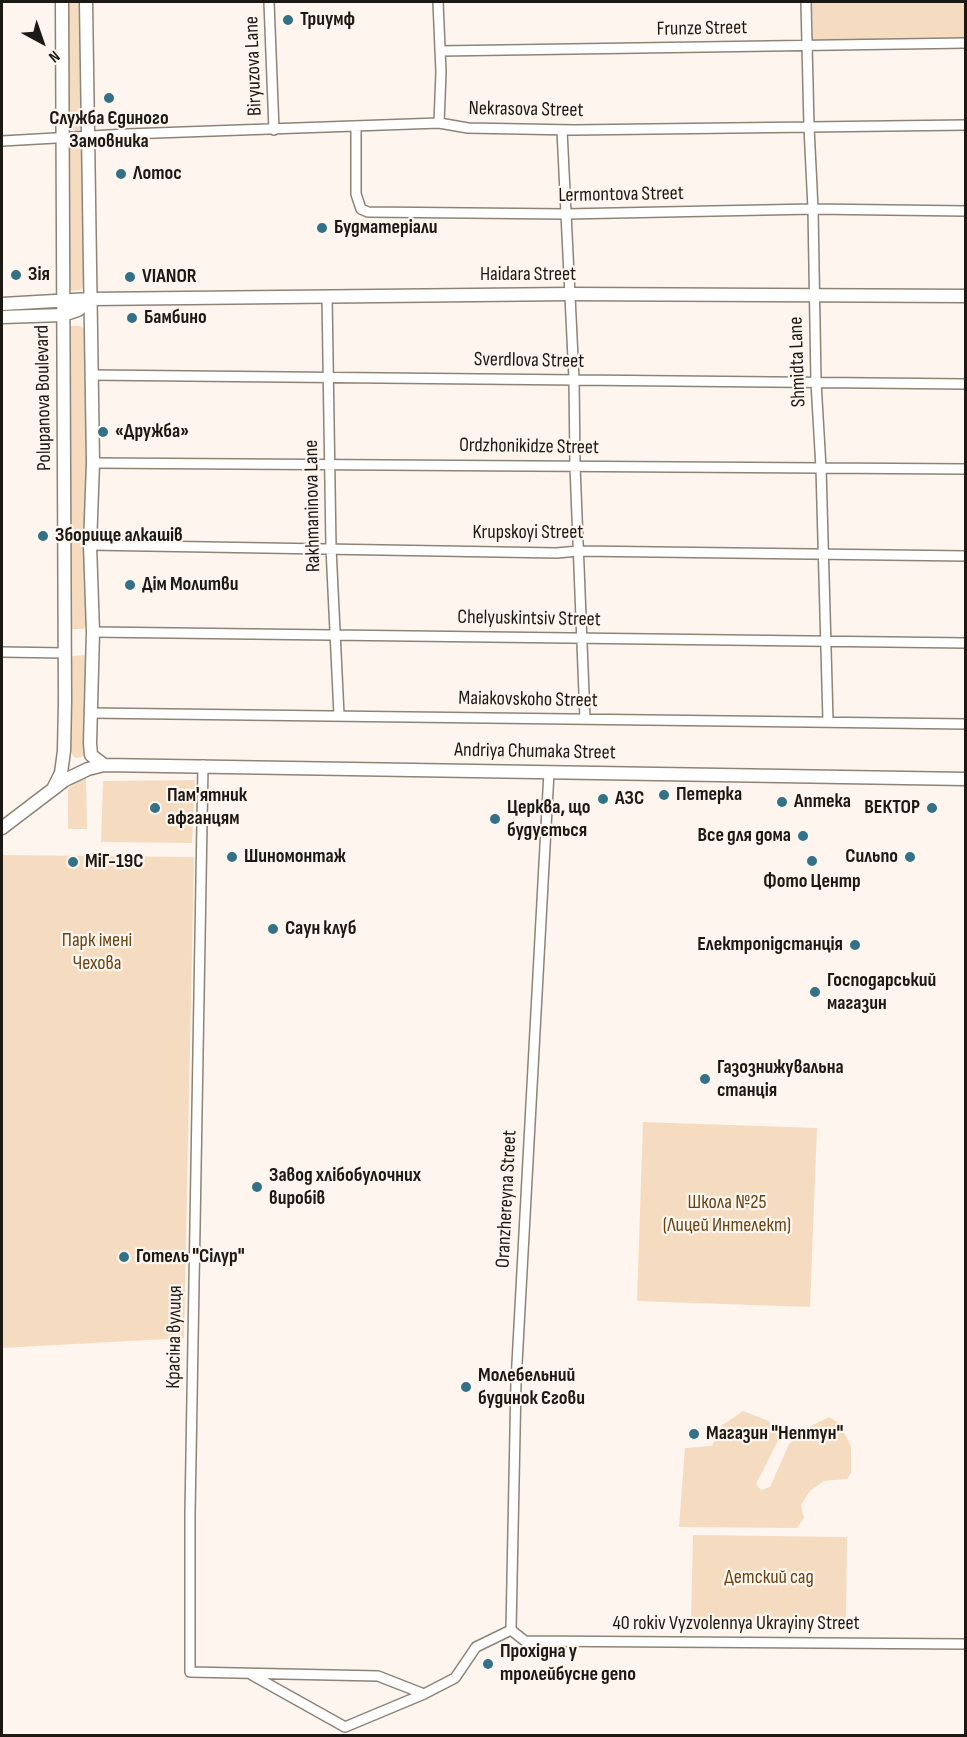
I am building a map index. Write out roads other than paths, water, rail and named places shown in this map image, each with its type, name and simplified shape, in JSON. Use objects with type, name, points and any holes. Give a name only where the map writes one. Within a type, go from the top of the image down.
[{"type":"street","name":"Polupanova Boulevard","points":[[51,792],[62,773],[64,751],[62,2]]},
{"type":"street","points":[[86,2],[93,462],[90,545],[93,632],[91,755],[105,765]]},
{"type":"street","name":"Biryuzova Lane","points":[[269,2],[274,130]]},
{"type":"street","points":[[438,2],[439,123]]},
{"type":"street","name":"Shmidta Lane","points":[[806,2],[808,126],[813,208],[813,297],[824,555],[828,721]]},
{"type":"street","name":"Frunze Street","points":[[440,51],[966,43]]},
{"type":"street","name":"Nekrasova Street","points":[[2,141],[439,123],[468,128],[562,129],[966,125]]},
{"type":"street","name":"Lermontova Street","points":[[356,126],[357,202],[361,209],[368,212],[566,214],[813,208],[966,211]]},
{"type":"street","points":[[562,129],[574,379],[575,466],[585,719]]},
{"type":"street","name":"Haidara Street","points":[[2,304],[90,299],[327,296],[570,294],[966,296]]},
{"type":"street","name":"Rakhmaninova Lane","points":[[327,296],[331,548],[339,715]]},
{"type":"street","points":[[2,317],[63,315],[78,310],[90,299]]},
{"type":"street","name":"Sverdlova Street","points":[[91,375],[966,384]]},
{"type":"street","name":"Ordzhonikidze Street","points":[[93,462],[966,469]]},
{"type":"street","name":"Krupskoyi Street","points":[[90,545],[557,554],[578,551],[966,556]]},
{"type":"street","name":"Chelyuskintsiv Street","points":[[93,632],[966,643]]},
{"type":"street","points":[[2,652],[65,653]]},
{"type":"street","name":"Maiakovskoho Street","points":[[90,713],[966,724]]},
{"type":"street","points":[[64,751],[68,761],[77,768],[88,769]]},
{"type":"street","name":"Andriya Chumaka Street","points":[[2,828],[65,780],[88,769],[105,765],[966,779]]},
{"type":"street","name":"Красіна вулиця","points":[[203,765],[190,1501],[190,1672],[378,1676],[424,1694]]},
{"type":"street","name":"Oranzhereyna Street","points":[[511,1630],[516,1382],[549,772]]},
{"type":"street","points":[[249,1673],[345,1727],[424,1694],[455,1678],[476,1647],[511,1630]]},
{"type":"street","name":"40 rokiv Vyzvolennya Ukrayiny Street","points":[[511,1630],[525,1641],[966,1644]]},
{"type":"place","name":"Триумф","points":[[288,20]]},
{"type":"place","name":"Служба Єдиного Замовника","points":[[109,98]]},
{"type":"place","name":"Лотос","points":[[121,174]]},
{"type":"place","name":"Будматеріали","points":[[322,228]]},
{"type":"place","name":"Зія","points":[[16,275]]},
{"type":"place","name":"VIANOR","points":[[130,277]]},
{"type":"place","name":"Бамбино","points":[[132,318]]},
{"type":"place","name":"«Дружба»","points":[[103,432]]},
{"type":"place","name":"Зборище алкашів","points":[[43,536]]},
{"type":"place","name":"Дім Молитви","points":[[130,585]]},
{"type":"place","name":"Петерка","points":[[664,795]]},
{"type":"place","name":"АЗС","points":[[603,799]]},
{"type":"place","name":"Аптека","points":[[782,802]]},
{"type":"place","name":"Пам'ятник афганцям","points":[[155,808]]},
{"type":"place","name":"ВЕКТОР","points":[[932,808]]},
{"type":"place","name":"Церква, що будується","points":[[495,819]]},
{"type":"place","name":"Все для дома","points":[[803,836]]},
{"type":"place","name":"Шиномонтаж","points":[[232,857]]},
{"type":"place","name":"Сильпо","points":[[910,857]]},
{"type":"place","name":"Фото Центр","points":[[812,861]]},
{"type":"place","name":"МіГ-19С","points":[[73,862]]},
{"type":"place","name":"Саун клуб","points":[[273,929]]},
{"type":"place","name":"Електропідстанція","points":[[855,945]]},
{"type":"place","name":"Господарський магазин","points":[[815,992]]},
{"type":"place","name":"Газознижувальна станція","points":[[705,1079]]},
{"type":"place","name":"Завод хлібобулочних виробів","points":[[257,1187]]},
{"type":"place","name":"Готель \"Сілур\"","points":[[124,1257]]},
{"type":"place","name":"Молебельний будинок Єгови","points":[[466,1387]]},
{"type":"place","name":"Магазин \"Нептун\"","points":[[694,1434]]},
{"type":"place","name":"Прохідна у тролейбусне депо","points":[[488,1664]]},
{"type":"park label","name":"Парк імені Чехова","points":[[97,952]]},
{"type":"park label","name":"Школа №25 (Лицей Интелект)","points":[[727,1214]]},
{"type":"park label","name":"Детский сад","points":[[769,1578]]}]
